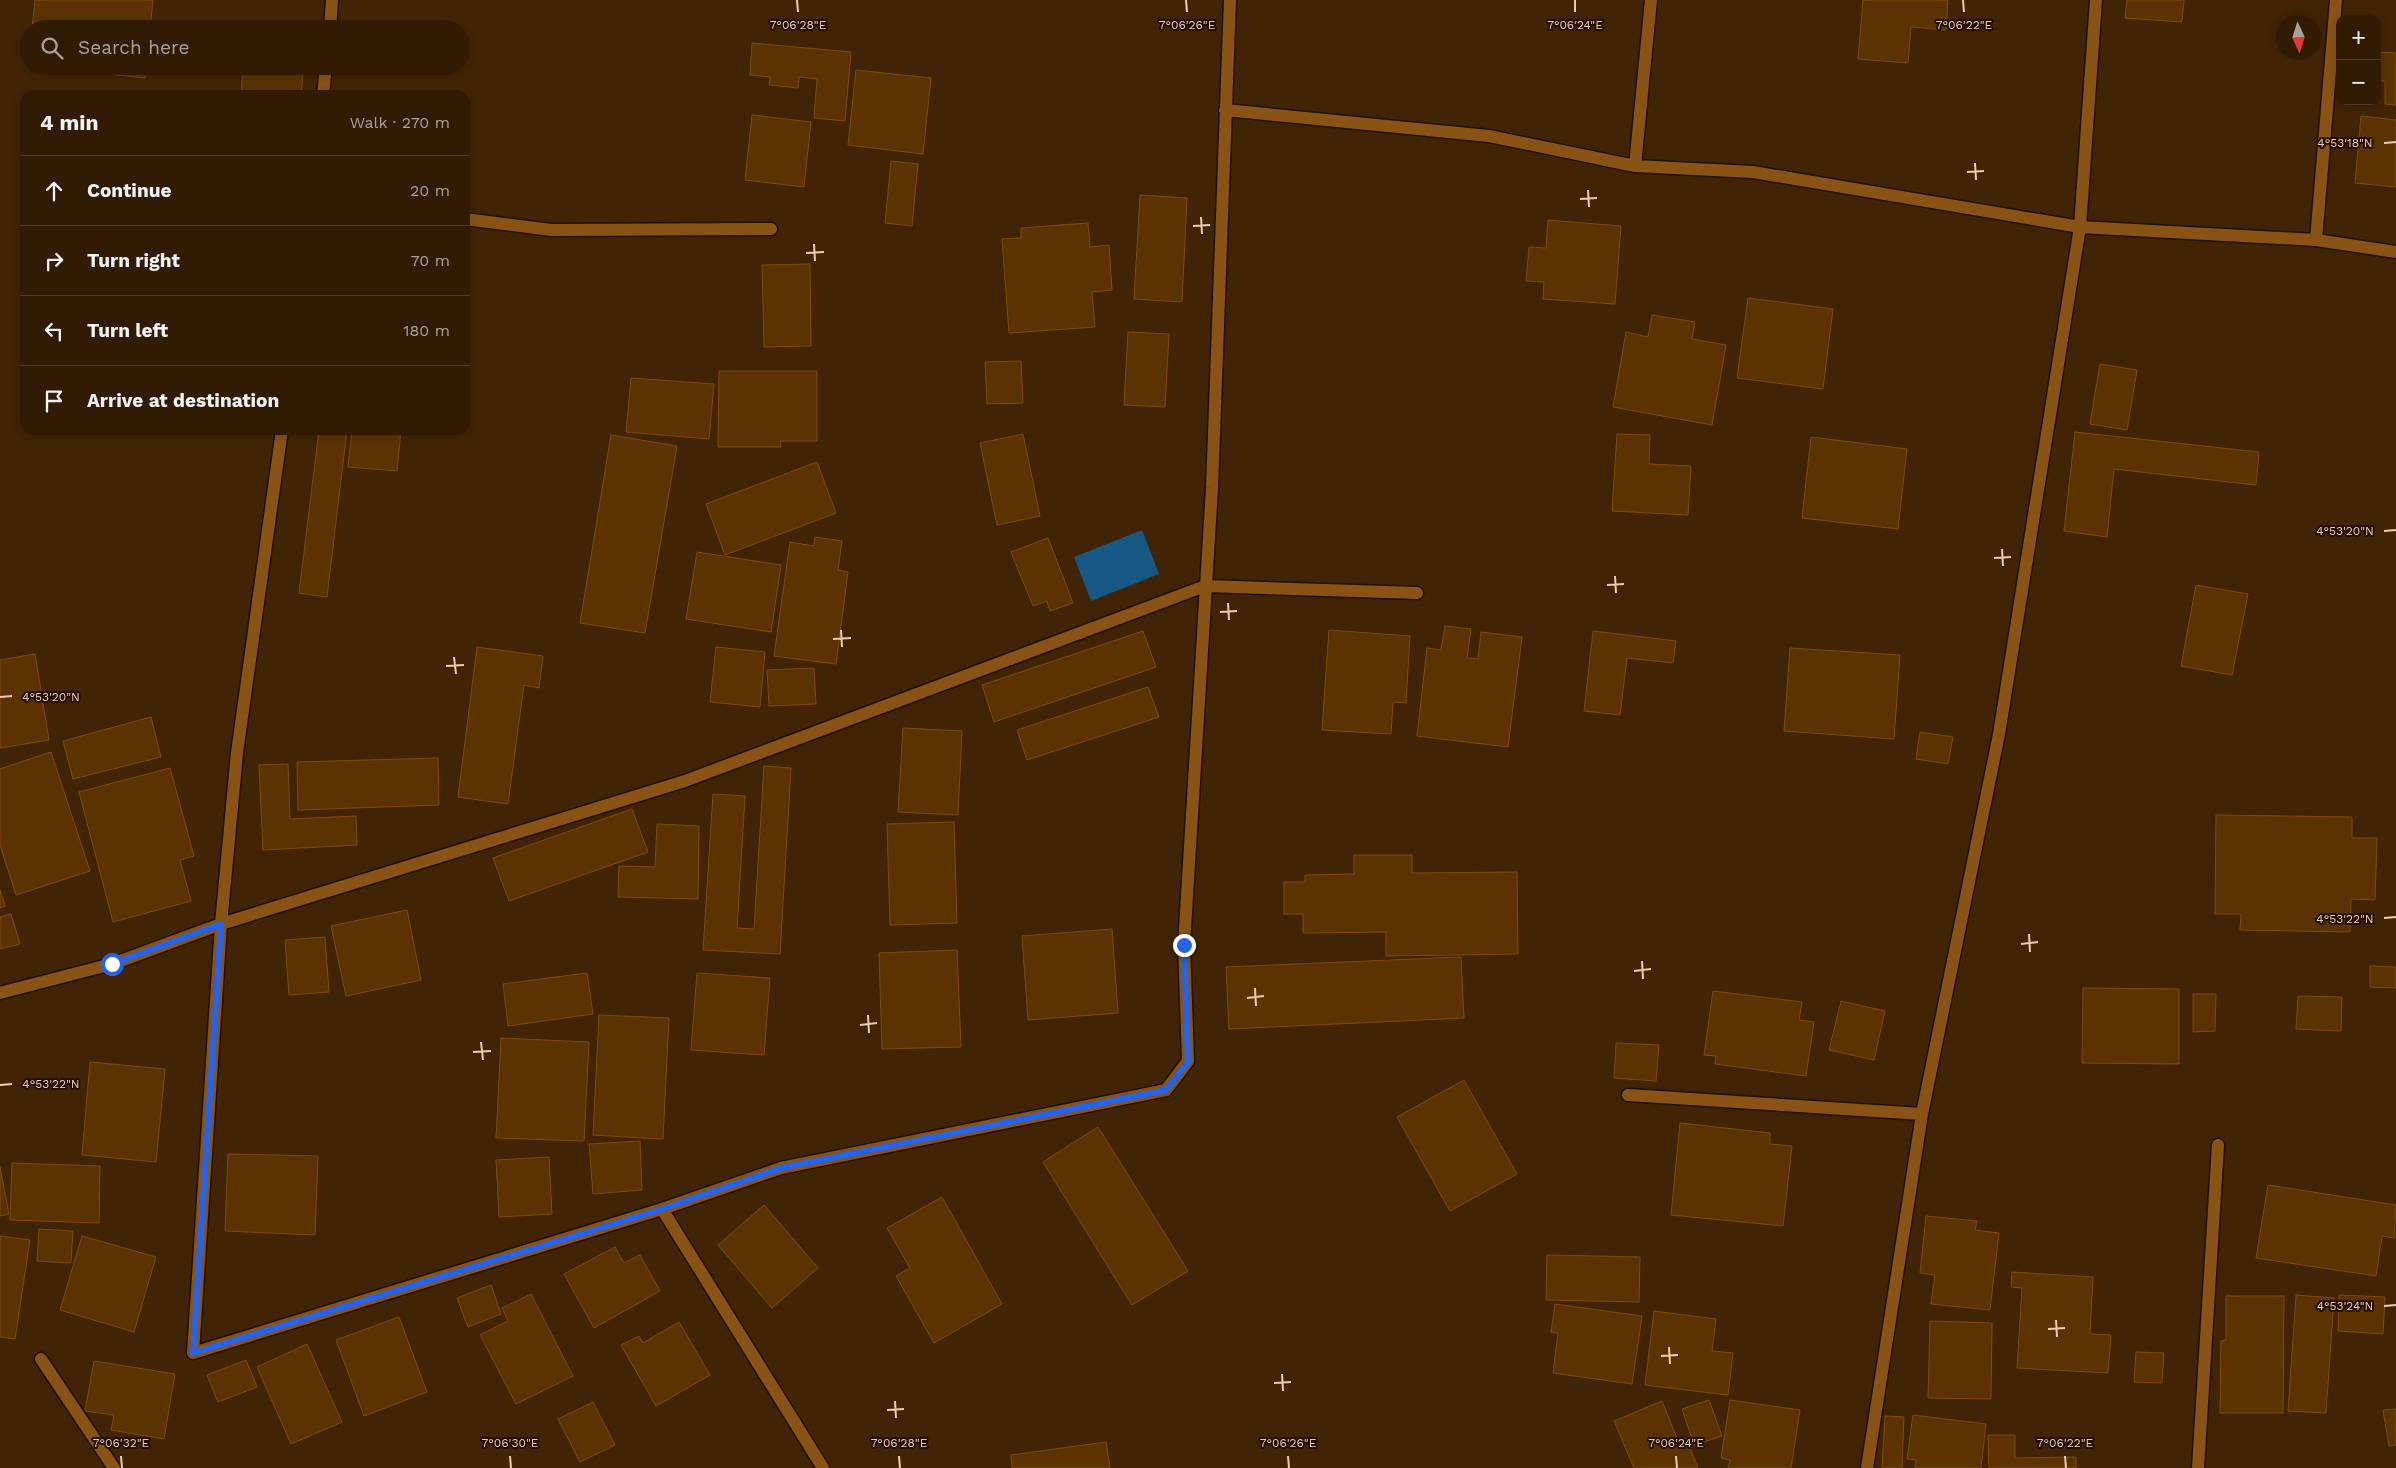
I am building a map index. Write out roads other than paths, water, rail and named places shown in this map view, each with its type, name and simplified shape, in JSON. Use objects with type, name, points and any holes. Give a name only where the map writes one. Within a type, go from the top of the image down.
[{"type":"street","points":[[331,20],[332,0]]},
{"type":"street","points":[[281,435],[238,753],[221,924],[193,1353],[662,1209],[781,1168],[1166,1090],[1188,1062],[1184,945],[1212,488],[1224,110],[1230,0]]},
{"type":"street","points":[[1635,166],[1651,0]]},
{"type":"street","points":[[1867,1468],[1922,1114],[1999,734],[2080,227],[2096,0]]},
{"type":"street","points":[[2316,240],[2336,0]]},
{"type":"street","points":[[323,90],[325,75]]},
{"type":"street","points":[[1224,110],[1489,136],[1635,166],[1753,172],[2080,227],[2316,240],[2396,252]]},
{"type":"street","points":[[470,220],[551,230],[771,229]]},
{"type":"street","points":[[0,993],[112,964],[221,924],[685,781],[1205,586],[1417,593]]},
{"type":"street","points":[[1628,1095],[1922,1114]]},
{"type":"street","points":[[2198,1468],[2218,1145]]},
{"type":"street","points":[[662,1209],[824,1468]]},
{"type":"street","points":[[41,1359],[114,1468]]},
{"type":"water","points":[[1142,530],[1159,574],[1091,601],[1074,557]]}]
